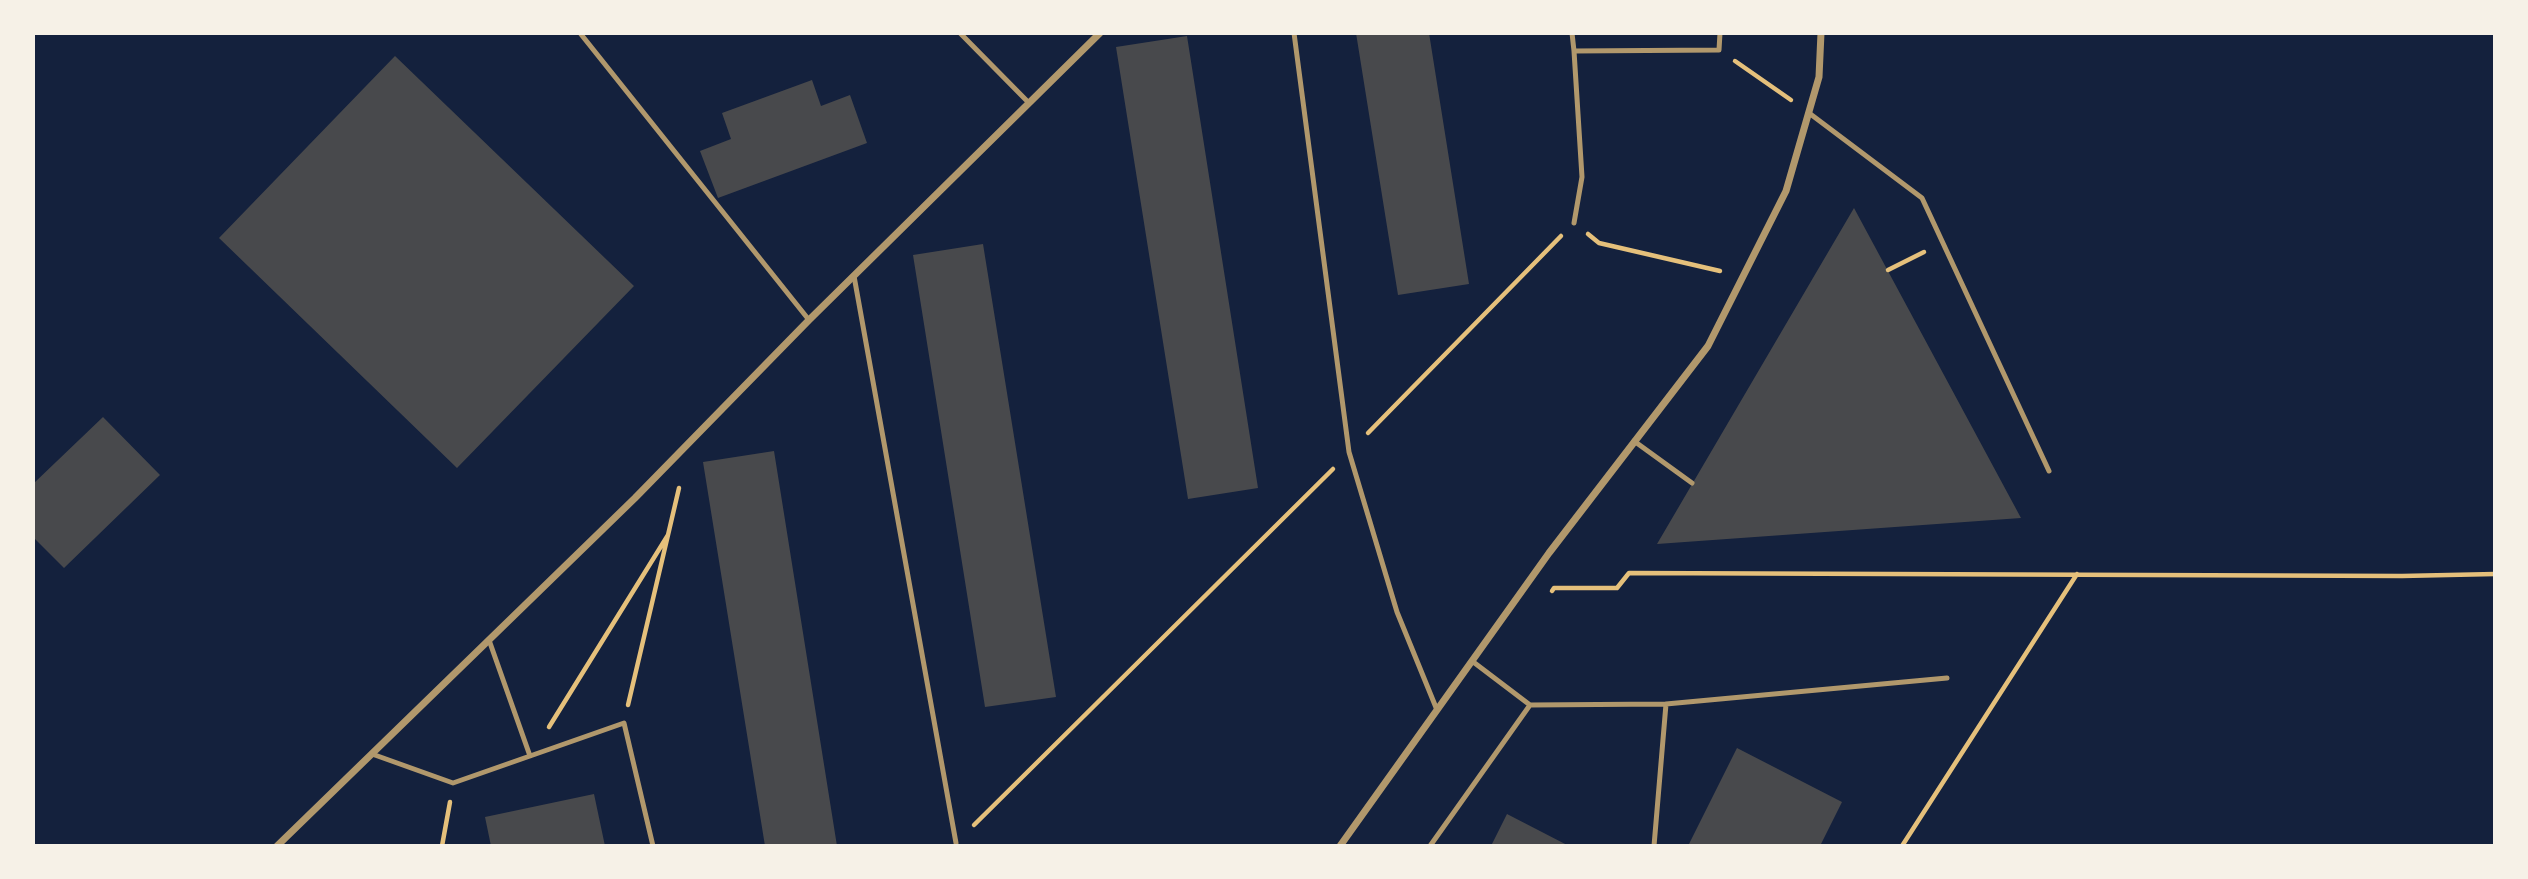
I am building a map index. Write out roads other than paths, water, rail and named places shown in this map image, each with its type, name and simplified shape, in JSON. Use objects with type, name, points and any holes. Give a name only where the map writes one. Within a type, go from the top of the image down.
[{"type":"street","points":[[277,846],[635,498],[854,275],[1100,33]]},
{"type":"street","points":[[1340,846],[1549,553],[1708,346],[1786,191],[1819,77],[1821,33]]},
{"type":"lane","points":[[580,33],[809,320]]},
{"type":"lane","points":[[960,33],[1029,103]]},
{"type":"lane","points":[[1294,33],[1349,452],[1397,612],[1437,710]]},
{"type":"lane","points":[[1572,33],[1582,177],[1574,223]]},
{"type":"lane","points":[[1574,51],[1719,50],[1720,33]]},
{"type":"lane","points":[[1809,113],[1922,198],[2049,471]]},
{"type":"lane","points":[[854,275],[956,843]]},
{"type":"lane","points":[[1634,442],[1692,483]]},
{"type":"lane","points":[[489,640],[530,756]]},
{"type":"lane","points":[[1472,661],[1531,705],[1666,704],[1947,678]]},
{"type":"lane","points":[[1654,846],[1666,704]]},
{"type":"lane","points":[[1430,846],[1531,705]]},
{"type":"lane","points":[[372,754],[453,783],[624,723],[653,846]]}]
